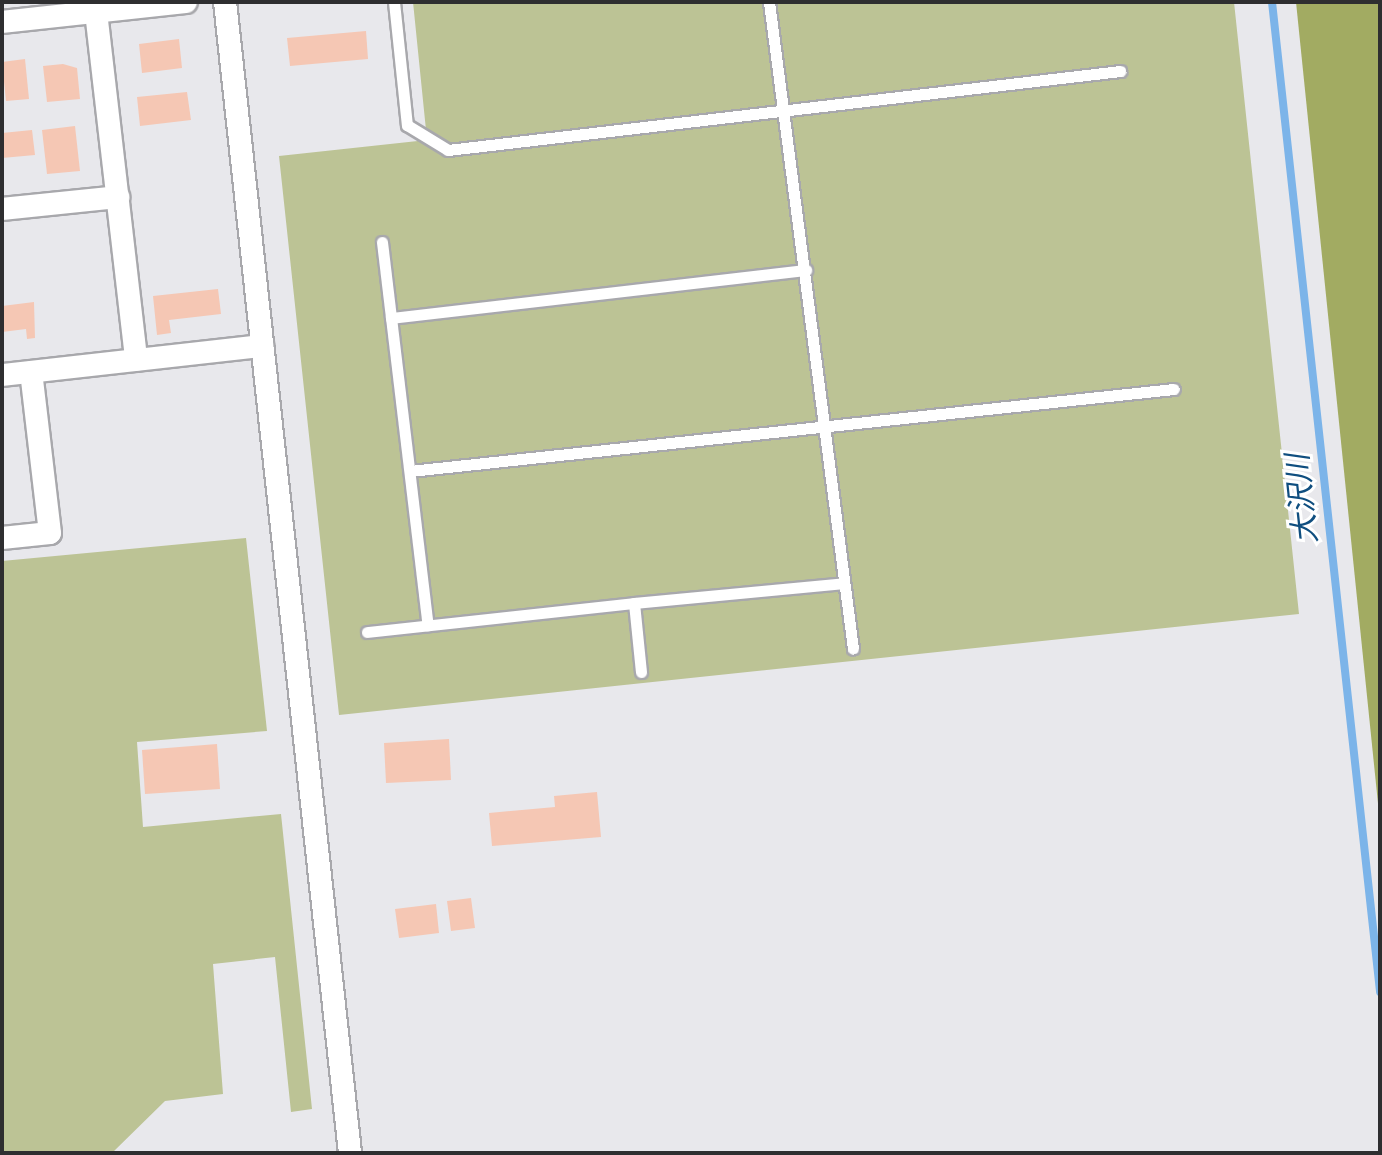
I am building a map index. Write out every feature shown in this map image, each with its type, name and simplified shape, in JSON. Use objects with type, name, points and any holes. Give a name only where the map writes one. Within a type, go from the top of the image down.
[{"type":"street","points":[[2,22],[71,8],[96,12],[186,2]]},
{"type":"street","points":[[225,2],[350,1153]]},
{"type":"street","points":[[96,12],[136,360]]},
{"type":"street","points":[[2,209],[118,197]]},
{"type":"street","points":[[2,375],[262,346]]},
{"type":"street","points":[[2,538],[50,533],[31,372]]},
{"type":"lane","points":[[394,2],[407,125],[448,150],[1120,71]]},
{"type":"lane","points":[[769,2],[787,111],[853,649]]},
{"type":"lane","points":[[382,242],[428,625]]},
{"type":"lane","points":[[391,318],[806,270]]},
{"type":"lane","points":[[410,471],[1174,389]]},
{"type":"lane","points":[[367,632],[844,583]]},
{"type":"lane","points":[[634,603],[641,672]]},
{"type":"green space","points":[[413,2],[1234,2],[1299,614],[339,715],[279,156],[427,140]]},
{"type":"green space","points":[[1296,2],[1380,2],[1380,823]]},
{"type":"green space","points":[[246,538],[267,731],[137,742],[143,827],[281,814],[312,1109],[291,1112],[275,957],[213,964],[223,1094],[165,1101],[112,1153],[2,1153],[2,561]]},
{"type":"building","points":[[366,31],[368,59],[290,66],[287,38]]},
{"type":"building","points":[[179,39],[182,68],[142,73],[139,44]]},
{"type":"building","points":[[25,59],[29,99],[6,101],[2,62]]},
{"type":"building","points":[[63,64],[77,68],[80,99],[47,102],[43,66]]},
{"type":"building","points":[[187,92],[191,120],[140,126],[137,97]]},
{"type":"building","points":[[75,126],[80,171],[47,174],[42,130]]},
{"type":"building","points":[[32,130],[35,155],[2,158],[2,133]]},
{"type":"building","points":[[218,289],[221,314],[169,320],[171,333],[157,335],[153,296]]},
{"type":"building","points":[[34,302],[35,338],[27,339],[26,329],[2,332],[2,306]]},
{"type":"building","points":[[449,739],[451,780],[386,783],[384,743]]},
{"type":"building","points":[[217,744],[220,789],[145,794],[142,750]]},
{"type":"building","points":[[597,792],[601,837],[492,846],[489,813],[555,807],[554,796]]},
{"type":"building","points":[[471,898],[475,928],[451,931],[447,901]]},
{"type":"building","points":[[436,904],[439,933],[399,938],[395,909]]},
{"type":"waterway","name":"大沢川","points":[[1272,2],[1380,992]]}]
